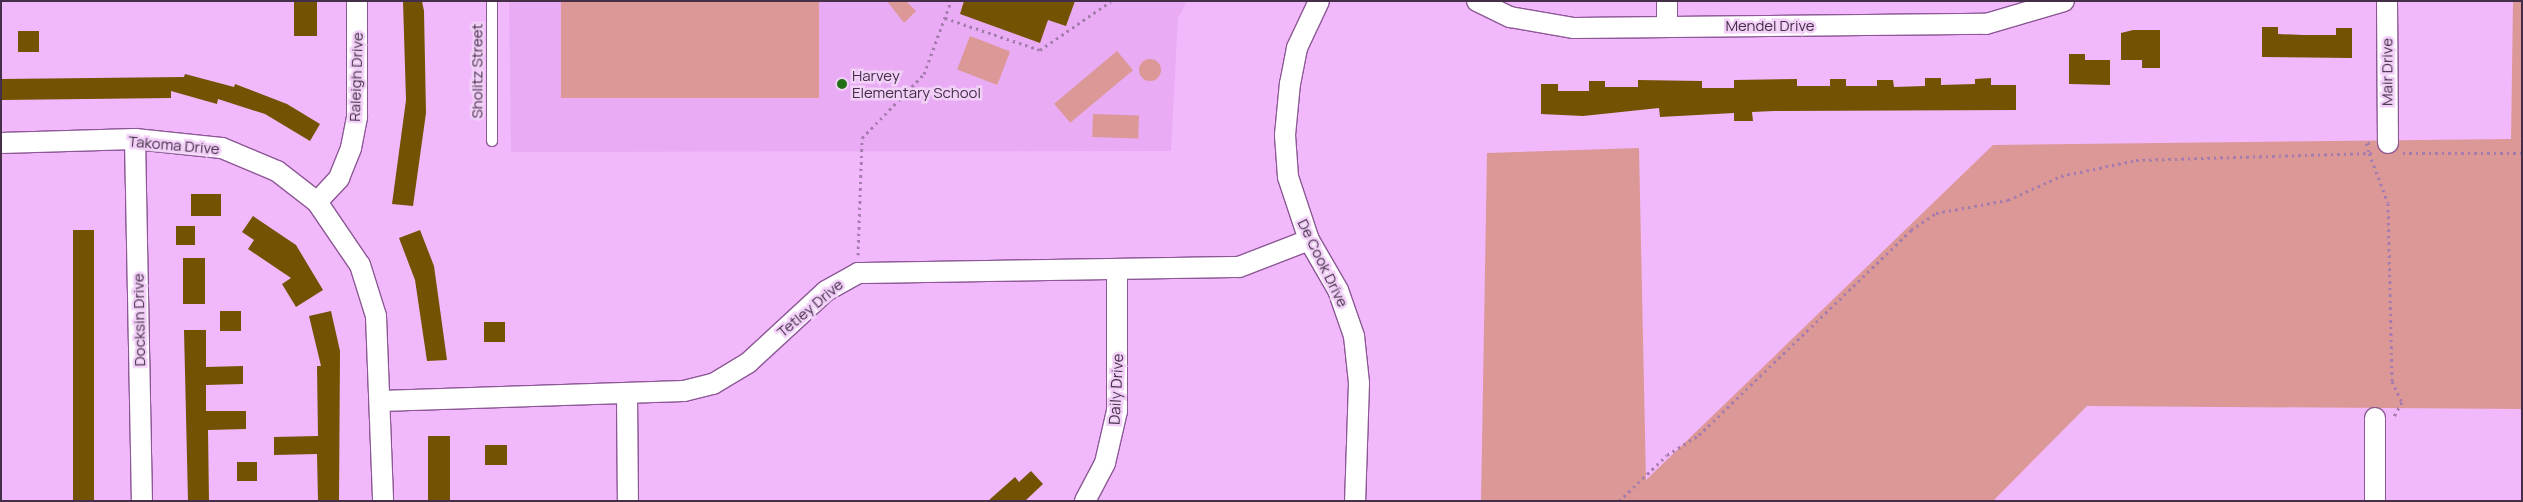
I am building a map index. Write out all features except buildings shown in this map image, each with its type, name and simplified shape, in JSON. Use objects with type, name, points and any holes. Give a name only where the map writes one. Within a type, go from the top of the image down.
[{"type":"street","name":"Raleigh Drive","points":[[318,202],[339,178],[351,148],[357,116],[358,1]]},
{"type":"street","name":"De Cook Drive","points":[[1319,1],[1297,48],[1286,110],[1288,177],[1309,240],[1338,290],[1354,336],[1359,383],[1355,501]]},
{"type":"street","name":"Mendel Drive","points":[[1477,1],[1510,17],[1563,27],[1986,24],[2064,1]]},
{"type":"street","points":[[1667,1],[1668,27]]},
{"type":"street","name":"Mair Drive","points":[[2387,1],[2390,150]]},
{"type":"street","name":"Takoma Drive","points":[[1,143],[135,139],[187,143],[246,155],[277,171],[318,202],[346,240],[367,286],[380,339],[383,501]]},
{"type":"street","name":"Docksin Drive","points":[[135,139],[142,501]]},
{"type":"street","name":"Tetley Drive","points":[[381,401],[684,391],[732,374],[826,291],[858,274],[915,269],[1117,270],[1239,267],[1309,240]]},
{"type":"street","name":"Daily Drive","points":[[1085,501],[1105,463],[1117,411],[1117,270]]},
{"type":"street","points":[[627,394],[628,501]]},
{"type":"street","points":[[2375,418],[2375,501]]},
{"type":"lane","name":"Sholitz Street","points":[[492,1],[492,141]]},
{"type":"path","points":[[858,274],[862,138],[924,74],[951,1]]},
{"type":"path","points":[[945,18],[1040,50],[1111,1]]},
{"type":"path","points":[[2375,418],[2394,418],[2402,402],[2392,381],[2388,203],[2368,153],[2366,143],[2390,150]]},
{"type":"path","points":[[1619,501],[1666,455],[1699,435],[1911,230],[1936,213],[2008,200],[2061,176],[2136,160],[2368,153],[2390,150],[2522,154]]},
{"type":"shaded area","name":"Harvey Elementary School","points":[[509,1],[1187,1],[1178,18],[1171,151],[511,152]]},
{"type":"shaded area","points":[[561,1],[819,1],[819,98],[561,98]]},
{"type":"shaded area","points":[[887,1],[906,1],[916,11],[904,23]]},
{"type":"shaded area","points":[[2513,1],[2522,1],[2522,138],[2518,139],[2522,139],[2522,409],[2087,406],[1993,501],[1481,501],[1487,153],[1639,148],[1646,480],[1993,145],[2511,139]]},
{"type":"shaded area","points":[[970,36],[1010,51],[997,85],[957,70]]},
{"type":"shaded area","points":[[1117,51],[1133,70],[1070,123],[1054,104]]},
{"type":"shaded area","points":[[1146,59],[1154,59],[1161,66],[1161,74],[1154,81],[1146,81],[1139,74],[1139,66]]},
{"type":"shaded area","points":[[1093,114],[1139,116],[1138,139],[1092,137]]},
{"type":"place","name":"Harvey Elementary School","points":[[842,84]]}]
